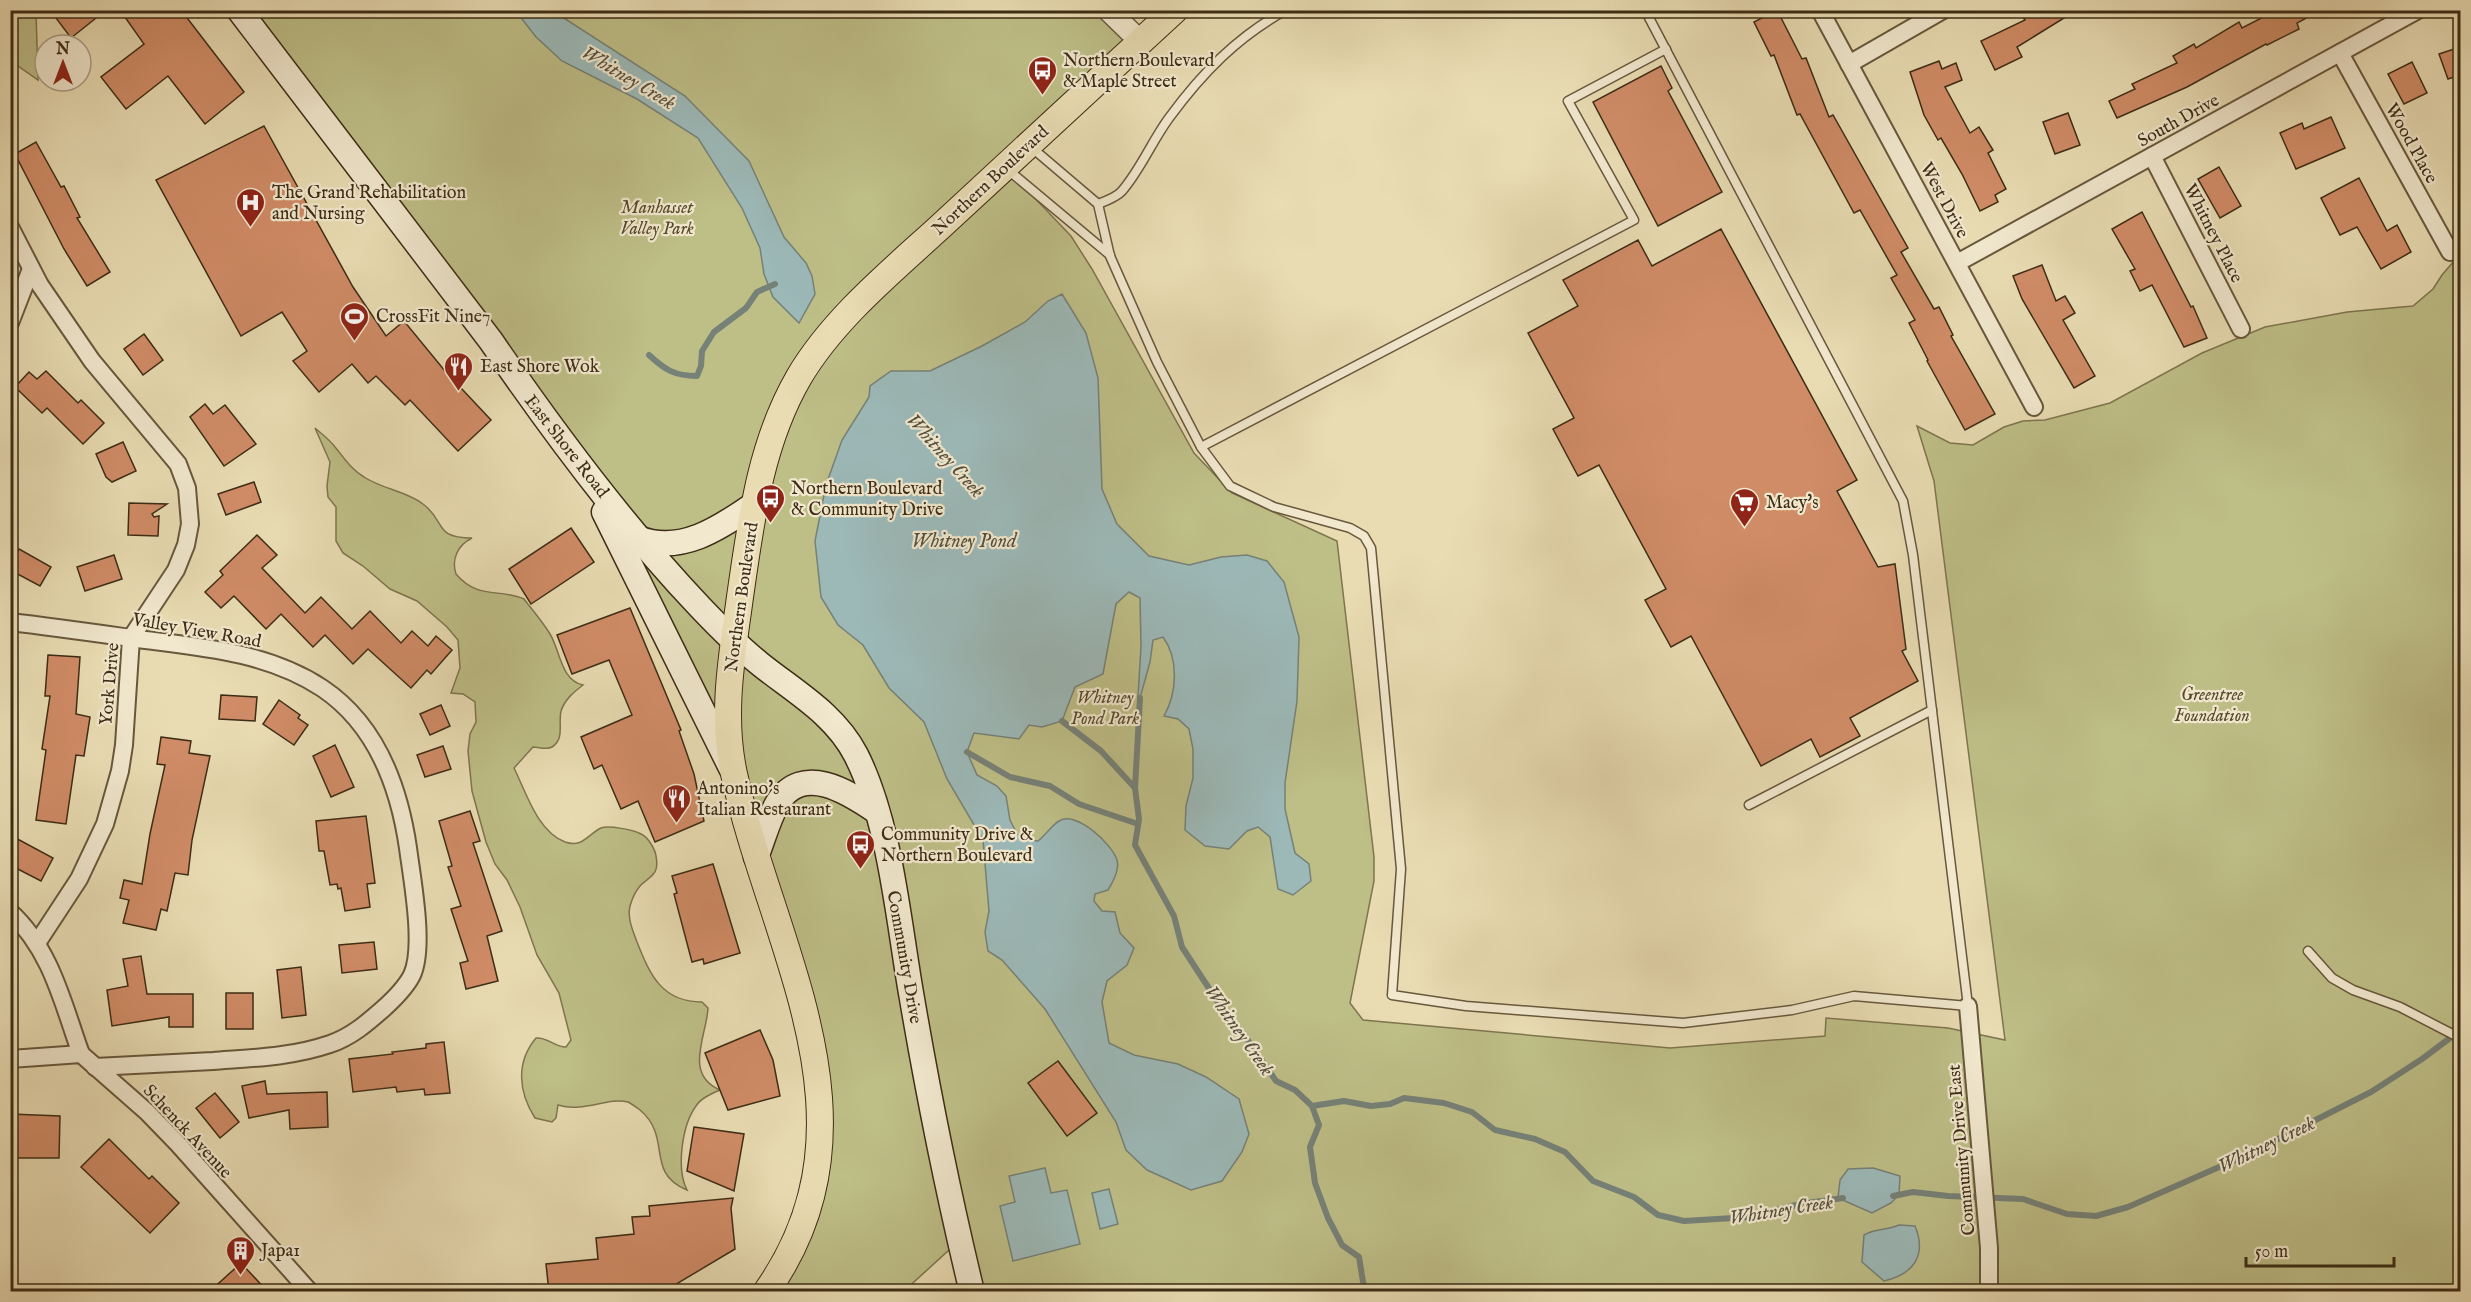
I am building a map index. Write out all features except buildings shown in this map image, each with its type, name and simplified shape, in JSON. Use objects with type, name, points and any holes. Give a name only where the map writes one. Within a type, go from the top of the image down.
[{"type":"main road","name":"East Shore Road","points":[[239,10],[491,341],[527,395],[638,537],[700,608],[734,640]]},
{"type":"main road","name":"Northern Boulevard","points":[[766,1292],[788,1254],[803,1220],[815,1183],[820,1099],[815,1054],[799,990],[756,857],[734,773],[728,739],[727,704],[734,640],[753,505],[764,463],[797,379],[839,324],[1175,10]]},
{"type":"main road","points":[[581,464],[734,773]]},
{"type":"main road","points":[[638,537],[663,542],[701,537],[753,505]]},
{"type":"main road","name":"Community Drive","points":[[734,640],[760,664],[796,689],[826,715],[844,737],[864,774],[876,811],[889,866],[936,1128],[972,1292]]},
{"type":"main road","points":[[756,857],[776,806],[794,788],[814,783],[836,786],[876,811]]},
{"type":"street","points":[[1108,10],[1141,42]]},
{"type":"street","name":"West Drive","points":[[1820,10],[2034,407]]},
{"type":"street","points":[[1849,64],[1943,10]]},
{"type":"street","name":"South Drive","points":[[1956,263],[2418,10]]},
{"type":"street","name":"Wood Place","points":[[2340,53],[2450,252]]},
{"type":"street","name":"Whitney Place","points":[[2152,156],[2241,329]]},
{"type":"street","name":"York Drive","points":[[10,227],[31,269],[92,361],[178,464],[187,488],[190,524],[186,545],[176,570],[131,638],[120,771],[105,824],[79,879],[37,943]]},
{"type":"street","points":[[10,323],[31,269]]},
{"type":"street","name":"Valley View Road","points":[[10,622],[249,656],[286,669],[322,688],[353,714],[371,736],[388,769],[399,802],[406,838],[414,896],[417,954],[412,975],[393,1000],[357,1031],[332,1044],[292,1054],[263,1058],[95,1067]]},
{"type":"street","points":[[10,912],[37,943],[51,969],[81,1054],[10,1059]]},
{"type":"street","name":"Community Drive East","points":[[1968,1006],[1987,1218],[1989,1292]]},
{"type":"street","name":"Schenck Avenue","points":[[81,1054],[147,1112],[178,1144],[310,1292]]},
{"type":"lane","points":[[1098,204],[1121,193],[1199,77],[1230,46],[1263,22],[1286,10]]},
{"type":"lane","points":[[1028,145],[1098,204],[1110,255],[1157,362],[1201,447],[1230,486],[1274,507],[1350,528],[1364,536],[1371,548],[1401,869],[1392,995],[1466,1005],[1683,1023],[1792,1010],[1854,996],[1968,1006],[1913,555],[1903,501],[1646,10]]},
{"type":"lane","points":[[1201,447],[1634,220],[1568,101],[1666,49]]},
{"type":"lane","points":[[1005,167],[1110,255]]},
{"type":"lane","points":[[1749,805],[1932,710]]},
{"type":"lane","points":[[2308,951],[2332,978],[2353,990],[2400,1008],[2460,1038]]},
{"type":"green space","points":[[11,10],[36,11],[37,33],[33,33],[33,76],[11,61]]},
{"type":"green space","points":[[239,11],[1108,11],[1140,42],[1005,167],[1071,236],[1092,269],[1194,453],[1232,493],[1337,541],[1374,857],[1374,881],[1350,1003],[1363,1020],[1670,1048],[1825,1036],[1826,1018],[1948,1028],[2005,1040],[1934,481],[1917,426],[1950,443],[1973,445],[2004,427],[2023,421],[2045,420],[2110,403],[2202,353],[2265,327],[2347,312],[2413,306],[2433,289],[2460,254],[2460,1291],[972,1292],[959,1241],[904,1291],[766,1291],[788,1254],[820,1099],[734,773],[581,464]]},
{"type":"green space","points":[[315,428],[331,442],[359,474],[423,504],[442,528],[451,535],[472,538],[463,544],[457,553],[454,563],[456,574],[472,587],[524,599],[550,634],[570,678],[583,685],[570,696],[561,711],[560,735],[556,744],[548,748],[533,747],[514,768],[534,810],[555,837],[565,842],[576,843],[601,828],[615,828],[641,834],[649,840],[654,850],[657,863],[655,872],[640,886],[634,896],[629,911],[631,924],[647,965],[659,984],[667,992],[677,997],[702,1002],[708,1008],[700,1064],[702,1074],[709,1083],[720,1090],[706,1096],[698,1103],[687,1124],[681,1159],[687,1190],[674,1183],[666,1174],[650,1121],[628,1102],[612,1101],[577,1107],[558,1105],[556,1118],[552,1122],[535,1118],[525,1098],[522,1068],[529,1048],[536,1038],[566,1047],[571,1040],[559,993],[537,955],[520,907],[507,880],[495,864],[486,842],[472,791],[468,751],[470,734],[476,722],[475,702],[463,694],[451,693],[460,668],[458,640],[447,627],[417,601],[390,589],[363,566],[343,553],[336,541],[336,507],[328,497],[330,462]]},
{"type":"water","points":[[521,11],[553,11],[685,96],[749,161],[784,237],[806,263],[812,276],[815,294],[799,323],[773,297],[764,274],[760,248],[742,208],[698,138],[637,99],[562,61],[536,37],[522,19]]},
{"type":"water","name":"Whitney Pond","points":[[1062,294],[1086,333],[1098,378],[1102,489],[1117,524],[1149,556],[1189,565],[1221,557],[1247,555],[1267,561],[1284,582],[1299,637],[1297,701],[1285,783],[1285,809],[1295,853],[1309,864],[1311,881],[1293,895],[1278,889],[1270,837],[1258,827],[1247,831],[1229,849],[1205,846],[1185,830],[1186,806],[1193,778],[1193,749],[1189,729],[1178,719],[1164,716],[1174,687],[1172,655],[1163,637],[1153,640],[1150,662],[1140,698],[1138,697],[1141,646],[1140,598],[1129,592],[1116,604],[1103,674],[1075,687],[1062,721],[1042,727],[1029,725],[1019,739],[974,733],[967,752],[977,775],[997,786],[1006,796],[1010,820],[1017,834],[1028,840],[1038,841],[1059,821],[1075,820],[1092,830],[1114,853],[1118,864],[1116,876],[1108,890],[1095,894],[1094,901],[1102,911],[1115,912],[1120,933],[1134,948],[1127,965],[1107,981],[1102,1002],[1109,1043],[1134,1055],[1178,1064],[1206,1077],[1239,1099],[1249,1134],[1242,1152],[1222,1181],[1191,1190],[1147,1170],[1126,1150],[1116,1122],[1045,1009],[1002,960],[988,951],[985,932],[989,911],[983,840],[947,779],[924,722],[889,688],[863,645],[838,625],[821,597],[815,541],[826,485],[842,440],[869,397],[870,386],[891,371],[930,371],[1025,322],[1048,301]]},
{"type":"water","points":[[1045,1168],[1051,1193],[1067,1190],[1080,1244],[1013,1261],[1000,1206],[1015,1202],[1009,1176]]},
{"type":"water","points":[[1873,1168],[1900,1176],[1899,1195],[1891,1203],[1872,1213],[1838,1198],[1840,1180],[1848,1169]]},
{"type":"water","points":[[1109,1189],[1118,1224],[1100,1229],[1092,1193]]},
{"type":"water","points":[[1899,1225],[1915,1226],[1918,1236],[1918,1254],[1915,1262],[1903,1274],[1884,1281],[1862,1262],[1864,1235]]},
{"type":"waterway","points":[[649,355],[671,371],[682,375],[697,376],[701,366],[702,351],[714,332],[746,308],[757,292],[775,284]]},
{"type":"waterway","points":[[1135,788],[1140,698]]},
{"type":"waterway","name":"Whitney Creek","points":[[1062,721],[1101,751],[1135,788],[1139,819],[1135,845],[1174,916],[1182,947],[1225,1013],[1247,1039],[1276,1081],[1295,1090],[1312,1106],[1319,1125],[1310,1147],[1315,1183],[1328,1218],[1342,1245],[1359,1257],[1367,1292]]},
{"type":"waterway","points":[[967,752],[1010,777],[1050,786],[1079,804],[1138,824]]},
{"type":"waterway","name":"Whitney Creek","points":[[1893,1196],[1913,1192],[2023,1199],[2067,1214],[2096,1216],[2128,1207],[2242,1157],[2371,1092],[2422,1059],[2450,1038],[2460,1027]]},
{"type":"waterway","name":"Whitney Creek","points":[[1312,1106],[1344,1101],[1371,1106],[1390,1104],[1404,1098],[1444,1103],[1472,1112],[1495,1130],[1535,1139],[1565,1152],[1593,1181],[1634,1197],[1658,1215],[1684,1221],[1750,1217],[1800,1204],[1843,1198]]},
{"type":"place","name":"Northern Boulevard & Maple Street","points":[[1042,96]]},
{"type":"place","name":"The Grand Rehabilitation and Nursing","points":[[251,228]]},
{"type":"place","name":"CrossFit Nine7","points":[[355,342]]},
{"type":"place","name":"East Shore Wok","points":[[459,392]]},
{"type":"place","name":"Northern Boulevard & Community Drive","points":[[770,524]]},
{"type":"place","name":"Macy's","points":[[1745,528]]},
{"type":"place","name":"Antonino's Italian Restaurant","points":[[676,824]]},
{"type":"place","name":"Community Drive & Northern Boulevard","points":[[860,870]]},
{"type":"place","name":"Japa1","points":[[240,1276]]},
{"type":"park label","name":"Manhasset Valley Park","points":[[657,217]]},
{"type":"park label","name":"Greentree Foundation","points":[[2212,704]]},
{"type":"park label","name":"Whitney Pond Park","points":[[1105,707]]}]
